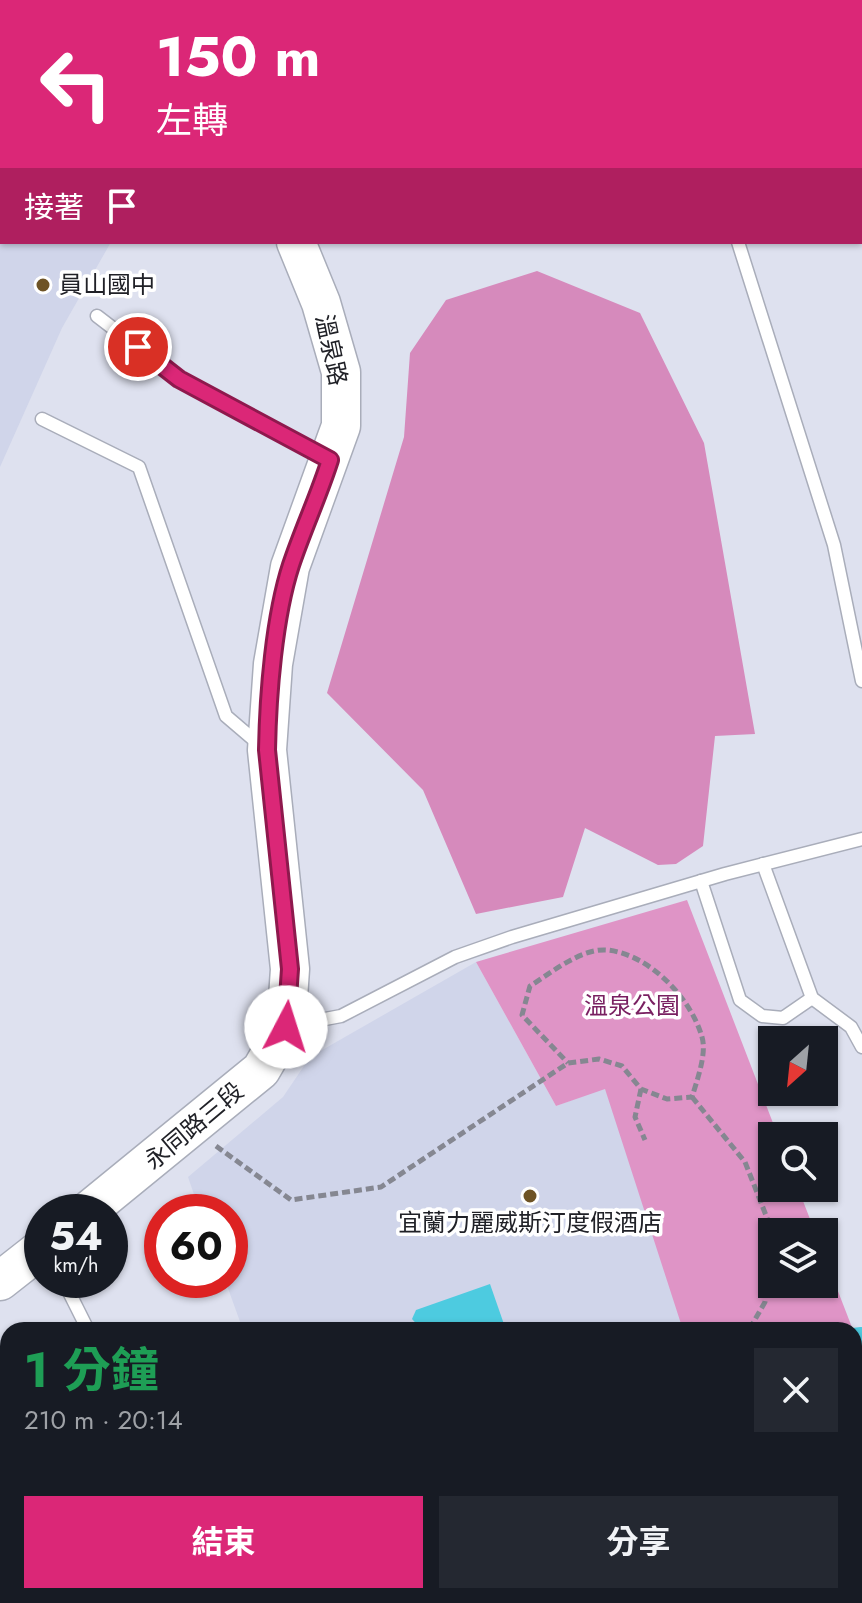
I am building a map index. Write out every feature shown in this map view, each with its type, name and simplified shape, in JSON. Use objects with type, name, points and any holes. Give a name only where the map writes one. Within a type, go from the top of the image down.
[{"type":"main road","name":"溫泉路","points":[[286,1027],[290,969],[267,750],[273,664],[290,567],[341,426],[341,372],[321,303],[297,244]]},
{"type":"main road","name":"永同路三段","points":[[110,1194],[261,1070],[286,1027]]},
{"type":"main road","points":[[0,1281],[24,1262]]},
{"type":"lane","points":[[739,244],[834,545],[862,681]]},
{"type":"lane","points":[[97,316],[179,379],[330,460]]},
{"type":"lane","points":[[42,419],[139,467],[226,716],[267,750]]},
{"type":"lane","points":[[286,1027],[341,1016],[455,957],[512,937],[701,881],[862,839]]},
{"type":"lane","points":[[763,864],[812,998],[851,1027],[862,1047]]},
{"type":"lane","points":[[701,881],[740,1000],[762,1016],[783,1018],[812,998]]},
{"type":"lane","points":[[72,1298],[84,1322]]},
{"type":"path","points":[[568,1063],[522,1015],[530,986],[567,962],[606,950],[646,963],[682,996],[703,1039],[692,1097],[745,1162],[769,1223],[771,1258],[765,1302],[754,1322]]},
{"type":"path","points":[[192,1129],[291,1200],[381,1187],[568,1063],[599,1059],[622,1066],[641,1089],[667,1099],[692,1097]]},
{"type":"path","points":[[641,1089],[635,1117],[645,1140]]},
{"type":"shaded area","name":"員山國中","points":[[0,244],[110,244],[62,328],[0,467]]},
{"type":"shaded area","points":[[537,271],[640,313],[704,443],[755,734],[715,736],[703,846],[676,864],[658,865],[585,828],[563,897],[476,914],[423,790],[327,693],[404,437],[410,353],[446,300]]},
{"type":"shaded area","name":"宜蘭力麗威斯汀度假酒店","points":[[476,962],[556,1106],[605,1088],[688,1322],[240,1322],[231,1298],[248,1298],[248,1194],[194,1194],[188,1177],[283,1097],[310,1057]]},
{"type":"green space","name":"溫泉公園","points":[[687,900],[758,1084],[758,1106],[766,1106],[773,1122],[758,1122],[758,1202],[803,1202],[810,1218],[758,1218],[758,1298],[838,1298],[838,1291],[850,1322],[680,1322],[605,1089],[556,1106],[476,962]]},
{"type":"water","points":[[490,1284],[503,1322],[415,1322],[412,1319],[416,1310]]},
{"type":"place","name":"員山國中","points":[[43,285]]},
{"type":"place","name":"宜蘭力麗威斯汀度假酒店","points":[[530,1196]]},
{"type":"route","points":[[138,347],[179,379],[330,460],[290,567],[273,664],[267,725],[290,969],[286,1027]]}]
